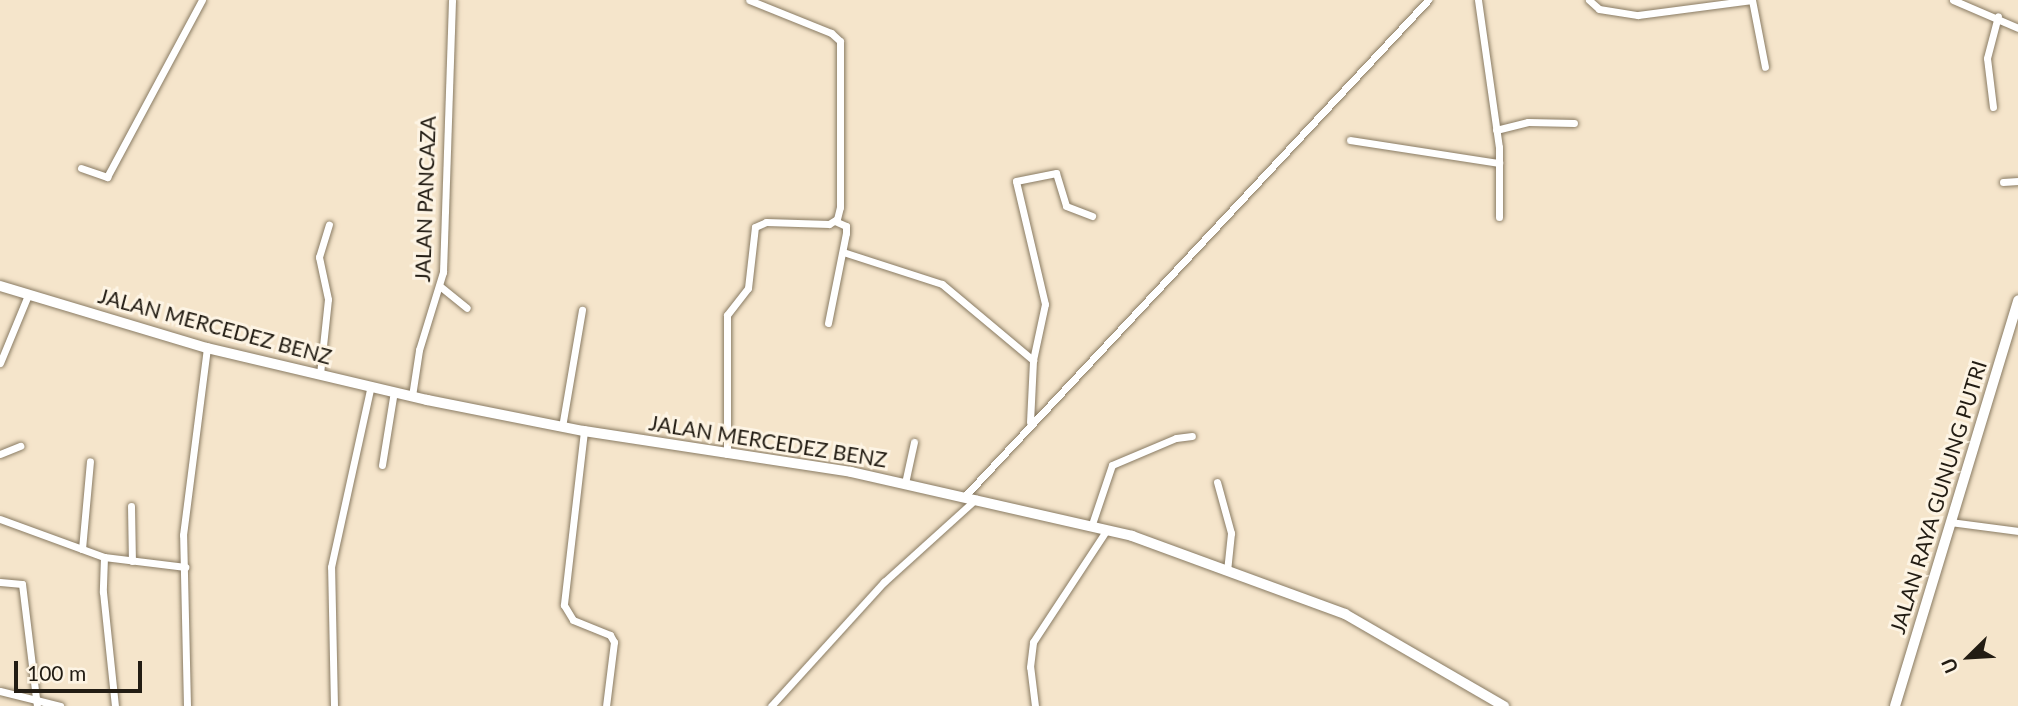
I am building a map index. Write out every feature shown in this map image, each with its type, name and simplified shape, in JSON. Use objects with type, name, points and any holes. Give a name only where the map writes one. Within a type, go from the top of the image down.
[{"type":"main road","name":"JALAN MERCEDEZ BENZ","points":[[0,286],[207,348],[412,396],[584,431],[905,483],[1106,531],[1227,569],[1345,614],[1504,706]]},
{"type":"main road","name":"JALAN RAYA GUNUNG PUTRI","points":[[1895,706],[2018,300]]},
{"type":"street","points":[[81,168],[107,177],[202,0]]},
{"type":"street","name":"JALAN PANCAZA","points":[[412,396],[419,350],[441,287],[452,0]]},
{"type":"street","points":[[749,0],[831,33],[840,41],[840,207],[835,221]]},
{"type":"street","points":[[965,496],[1030,422],[1428,0]]},
{"type":"street","points":[[1478,0],[1496,130],[1499,217]]},
{"type":"street","points":[[1588,0],[1599,9],[1639,15],[1752,0],[1765,67]]},
{"type":"street","points":[[1953,0],[1998,16],[2018,28]]},
{"type":"street","points":[[1983,10],[1986,0]]},
{"type":"street","points":[[1993,107],[1987,58],[1998,16]]},
{"type":"street","points":[[1496,130],[1528,122],[1574,123]]},
{"type":"street","points":[[1350,140],[1499,163]]},
{"type":"street","points":[[1030,422],[1033,360],[1045,304],[1037,278],[1039,266],[1020,213],[1016,181],[1056,173],[1066,206],[1092,216]]},
{"type":"street","points":[[2003,183],[2018,181]]},
{"type":"street","points":[[727,454],[727,315],[748,288],[755,227],[766,222],[835,221],[846,227],[828,323]]},
{"type":"street","points":[[320,374],[328,299],[319,257],[329,224]]},
{"type":"street","points":[[843,252],[942,284],[1033,360]]},
{"type":"street","points":[[441,287],[467,307]]},
{"type":"street","points":[[0,363],[28,295]]},
{"type":"street","points":[[562,427],[582,310]]},
{"type":"street","points":[[187,706],[183,535],[207,348]]},
{"type":"street","points":[[334,706],[331,567],[371,385]]},
{"type":"street","points":[[382,465],[394,391]]},
{"type":"street","points":[[584,431],[564,604],[573,620],[610,635],[614,642],[606,706]]},
{"type":"street","points":[[1091,527],[1112,465],[1177,438],[1192,436]]},
{"type":"street","points":[[905,483],[914,442]]},
{"type":"street","points":[[0,454],[20,446]]},
{"type":"street","points":[[82,549],[90,461]]},
{"type":"street","points":[[1217,482],[1231,537],[1227,569]]},
{"type":"street","points":[[771,706],[884,582],[976,499]]},
{"type":"street","points":[[131,506],[132,561]]},
{"type":"street","points":[[0,519],[104,557],[185,567]]},
{"type":"street","points":[[1950,522],[2018,531]]},
{"type":"street","points":[[1035,706],[1030,667],[1033,642],[1106,531]]},
{"type":"street","points":[[104,557],[115,706]]},
{"type":"street","points":[[0,582],[22,584],[37,703]]},
{"type":"street","points":[[0,691],[37,703],[60,706]]}]
